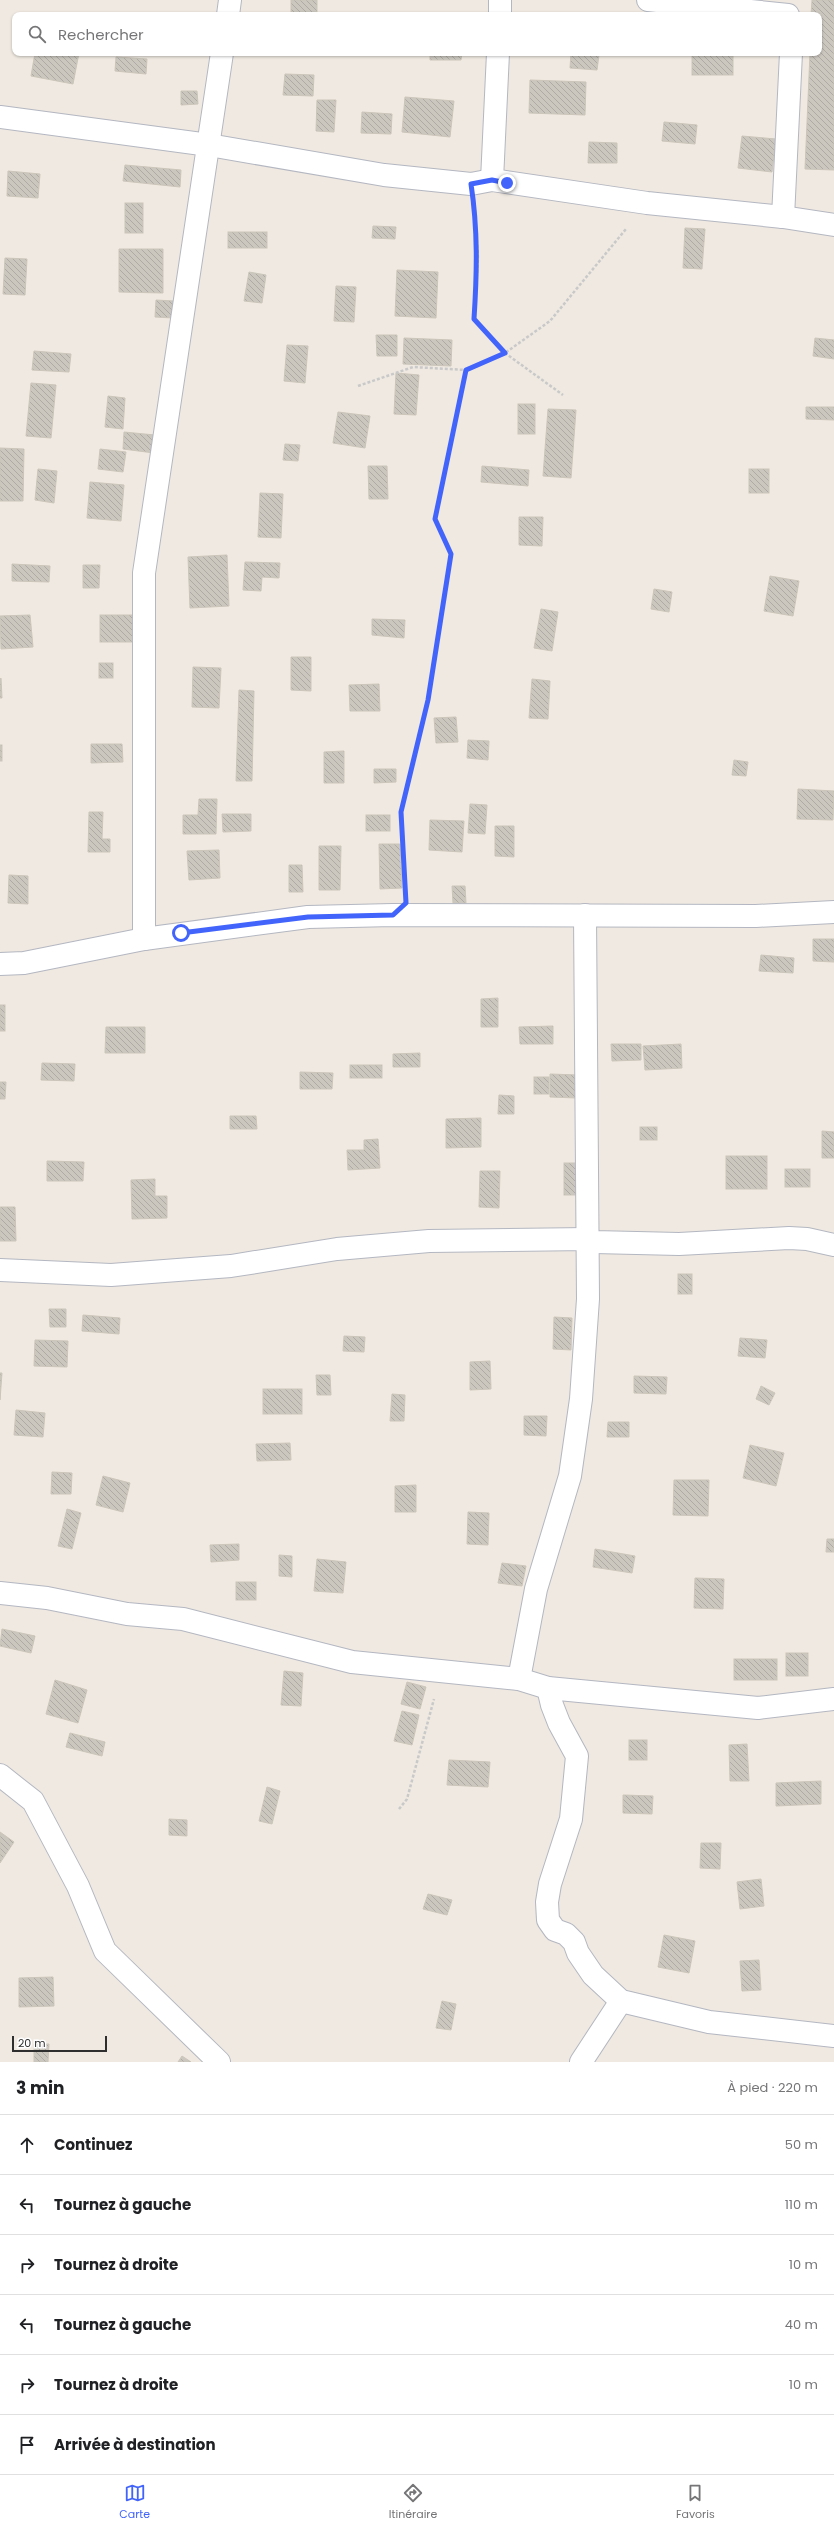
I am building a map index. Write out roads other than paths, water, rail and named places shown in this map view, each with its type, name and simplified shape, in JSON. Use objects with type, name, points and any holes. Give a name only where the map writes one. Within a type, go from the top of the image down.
[{"type":"street","points":[[228,12],[230,0]]},
{"type":"street","points":[[500,0],[500,12]]},
{"type":"street","points":[[648,0],[760,12]]},
{"type":"street","points":[[791,0],[792,12]]},
{"type":"street","points":[[144,939],[144,573],[222,56]]},
{"type":"street","points":[[482,182],[498,56]]},
{"type":"street","points":[[783,217],[791,56]]},
{"type":"street","points":[[0,117],[209,145],[384,175],[482,182],[647,203],[783,217],[834,225]]},
{"type":"street","points":[[0,964],[24,963],[144,939],[308,917],[393,915],[756,916],[834,912]]},
{"type":"street","points":[[519,1679],[536,1590],[570,1476],[581,1399],[588,1299],[585,915]]},
{"type":"street","points":[[0,1270],[111,1275],[231,1266],[337,1249],[429,1241],[588,1239],[594,1242],[632,1244],[789,1238],[807,1239],[834,1245]]},
{"type":"street","points":[[0,1593],[47,1598],[127,1614],[183,1620],[352,1662],[519,1679],[548,1688],[758,1708],[834,1699]]},
{"type":"street","points":[[548,1688],[552,1705],[559,1723],[576,1756],[571,1819],[550,1884],[547,1902],[548,1920],[555,1930],[566,1934],[574,1942],[578,1953],[593,1975],[621,2001],[709,2022],[834,2036]]},
{"type":"street","points":[[0,1775],[33,1801],[78,1886],[105,1951],[219,2062]]},
{"type":"street","points":[[581,2062],[621,2001]]}]
